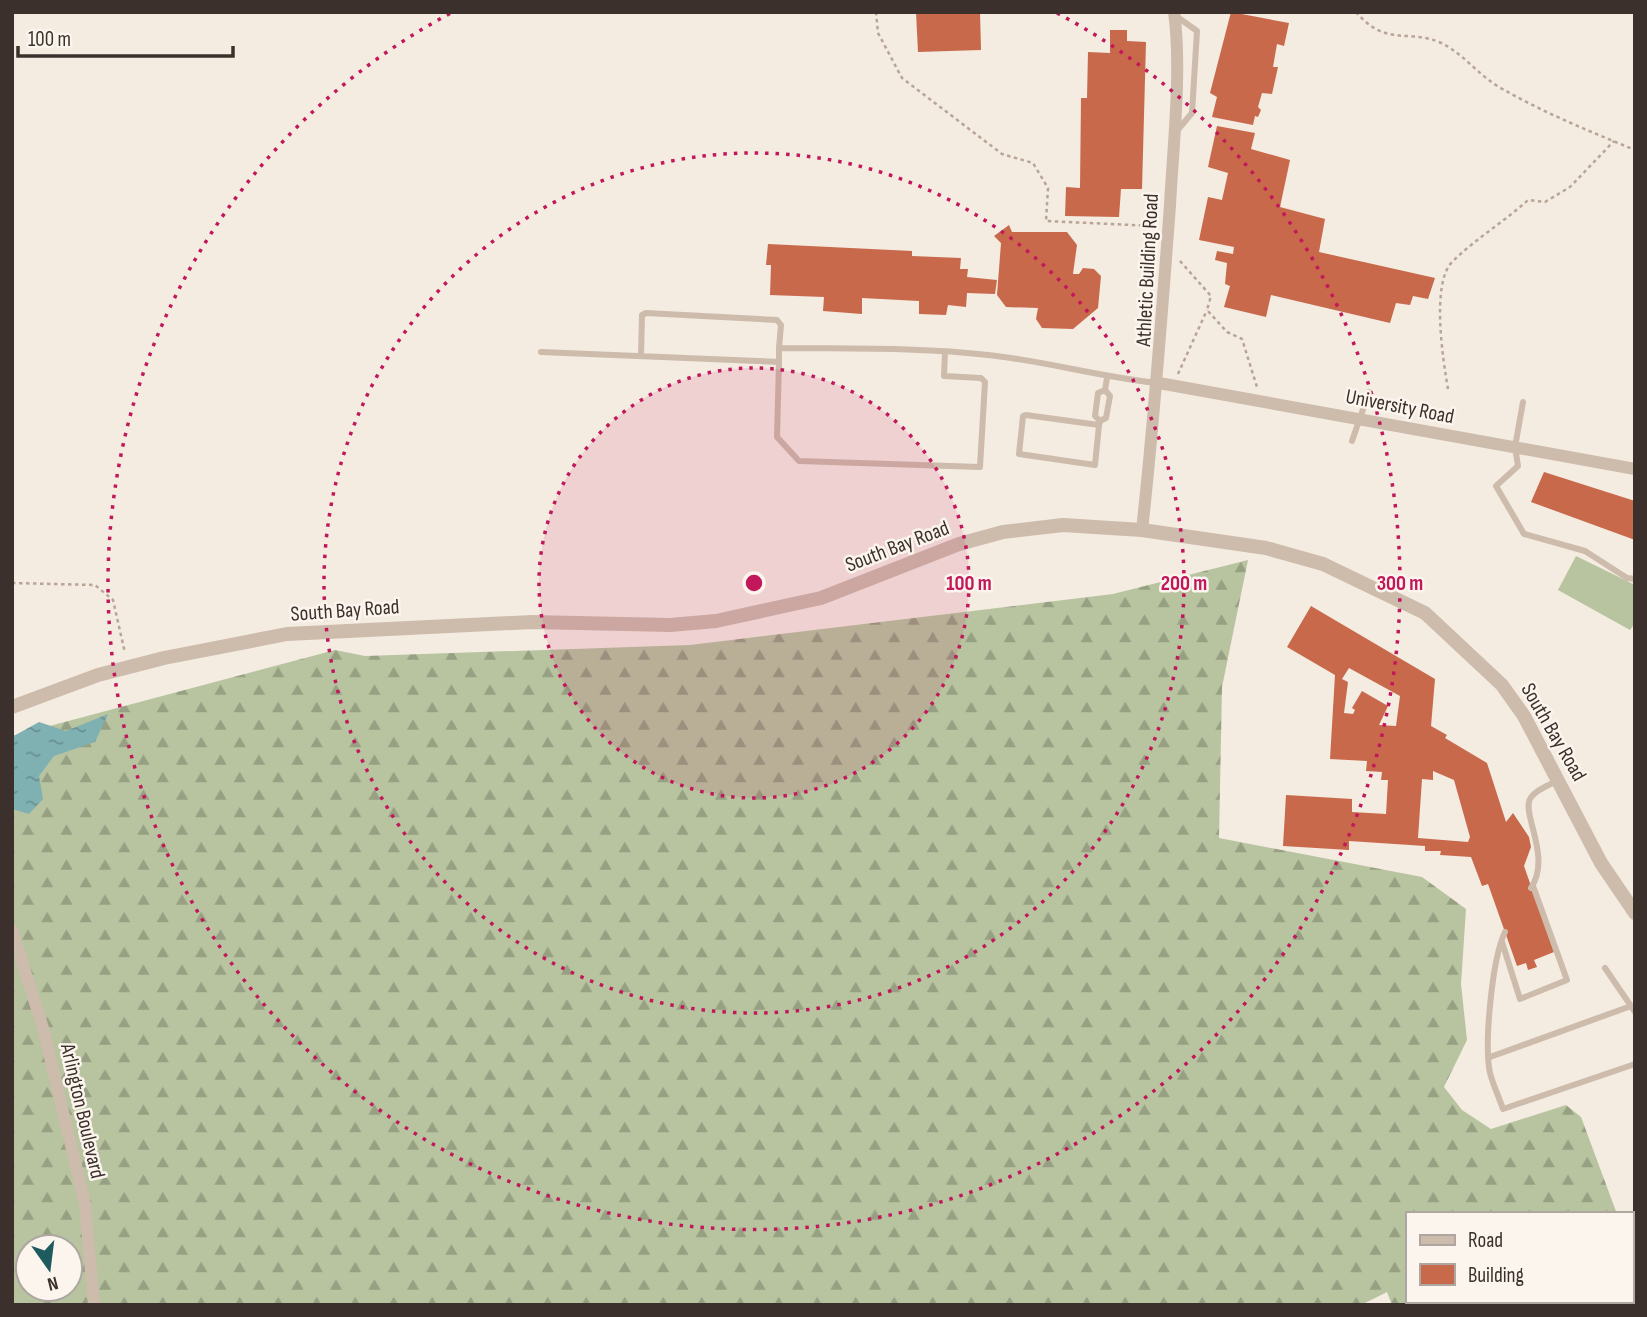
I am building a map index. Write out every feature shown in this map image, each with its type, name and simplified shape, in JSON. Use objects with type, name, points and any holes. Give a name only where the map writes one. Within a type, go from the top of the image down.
[{"type":"street","name":"Athletic Building Road","points":[[1142,530],[1159,383],[1168,247],[1174,133],[1174,13]]},
{"type":"street","name":"University Road","points":[[1159,383],[1635,469]]},
{"type":"street","name":"South Bay Road","points":[[12,707],[98,675],[128,667],[287,634],[532,622],[670,625],[716,621],[821,598],[959,544],[1003,532],[1063,525],[1142,530],[1266,548],[1323,564],[1425,613],[1502,685],[1524,716],[1601,863],[1635,913]]},
{"type":"street","name":"Arlington Boulevard","points":[[12,930],[43,1028],[85,1204],[94,1305]]},
{"type":"lane","points":[[1174,13],[1196,31],[1192,113],[1174,133]]},
{"type":"lane","points":[[641,356],[642,315],[646,313],[777,320],[781,325],[777,437],[799,461],[980,467],[985,382],[981,378],[944,376],[945,352]]},
{"type":"lane","points":[[779,348],[945,352],[1033,361],[1107,378],[1159,383]]},
{"type":"lane","points":[[541,352],[779,362]]},
{"type":"lane","points":[[1105,390],[1098,393],[1095,416],[1099,423],[1094,465],[1091,467],[1019,454],[1023,416],[1099,423],[1106,418],[1110,396],[1105,390],[1107,378]]},
{"type":"lane","points":[[1352,441],[1369,392]]},
{"type":"lane","points":[[1522,402],[1515,447],[1518,466],[1496,486],[1524,534],[1585,551],[1627,578],[1635,579]]},
{"type":"lane","points":[[1501,940],[1520,999],[1567,980],[1532,887],[1540,863],[1540,850],[1527,805],[1530,797],[1558,780]]},
{"type":"lane","points":[[1505,932],[1494,976],[1490,1057],[1490,1072],[1503,1109],[1635,1064]]},
{"type":"lane","points":[[1490,1057],[1633,1009],[1605,968]]},
{"type":"path","points":[[876,12],[878,33],[902,78],[1002,154],[1033,163],[1048,188],[1046,221],[1168,226]]},
{"type":"path","points":[[1356,12],[1367,24],[1396,37],[1437,41],[1461,56],[1496,86],[1635,150]]},
{"type":"path","points":[[1448,389],[1439,330],[1441,293],[1450,264],[1528,200],[1545,202],[1570,187],[1614,141]]},
{"type":"path","points":[[1168,247],[1211,296],[1179,369],[1176,385]]},
{"type":"path","points":[[1207,310],[1227,332],[1242,339],[1261,400]]},
{"type":"path","points":[[12,583],[95,585],[113,600],[128,667]]},
{"type":"green space","points":[[1576,556],[1635,585],[1635,623],[1630,630],[1558,590]]},
{"type":"green space","points":[[1248,560],[1222,687],[1219,838],[1422,877],[1466,909],[1461,984],[1467,1040],[1444,1087],[1462,1110],[1491,1129],[1566,1105],[1581,1117],[1616,1212],[1406,1212],[1406,1303],[1633,1303],[1633,1259],[1635,1305],[1392,1305],[1387,1292],[1361,1305],[12,1305],[12,736],[335,650],[365,656],[690,645],[1113,594]]},
{"type":"water","points":[[108,714],[95,742],[54,756],[39,776],[43,799],[29,814],[12,809],[12,737],[39,722],[66,731]]},
{"type":"building","points":[[916,12],[980,12],[981,50],[918,52]]},
{"type":"building","points":[[1231,12],[1289,23],[1284,46],[1277,44],[1273,67],[1278,67],[1272,94],[1262,93],[1258,107],[1261,110],[1258,117],[1255,116],[1253,125],[1212,117],[1217,97],[1210,93]]},
{"type":"building","points":[[1110,30],[1127,30],[1127,41],[1146,42],[1142,189],[1121,189],[1119,217],[1065,216],[1066,187],[1080,188],[1081,98],[1087,98],[1088,52],[1110,53]]},
{"type":"building","points":[[1217,126],[1255,133],[1251,149],[1290,160],[1280,207],[1325,219],[1319,252],[1435,278],[1428,299],[1413,296],[1410,305],[1396,303],[1390,323],[1271,295],[1266,317],[1224,307],[1230,286],[1225,284],[1227,263],[1215,260],[1217,251],[1233,254],[1234,247],[1199,240],[1208,197],[1222,200],[1228,173],[1208,167]]},
{"type":"building","points":[[1009,225],[1012,232],[1067,232],[1077,245],[1073,274],[1079,274],[1083,268],[1094,269],[1101,276],[1098,308],[1073,329],[1042,328],[1036,319],[1038,308],[1006,307],[997,295],[1001,243],[994,236]]},
{"type":"building","points":[[768,244],[912,251],[912,256],[961,258],[960,269],[968,269],[967,277],[997,280],[995,294],[967,293],[966,307],[948,305],[946,315],[919,314],[919,301],[862,298],[862,314],[823,311],[824,297],[770,295],[771,265],[766,265]]},
{"type":"building","points":[[1544,472],[1635,501],[1635,540],[1531,502]]},
{"type":"building","points":[[1311,606],[1435,679],[1431,726],[1447,735],[1445,738],[1487,763],[1506,822],[1513,813],[1529,837],[1531,847],[1524,866],[1554,952],[1534,960],[1537,967],[1528,970],[1526,963],[1517,966],[1488,884],[1482,886],[1471,857],[1440,855],[1441,851],[1425,851],[1425,846],[1349,841],[1349,850],[1283,846],[1286,795],[1352,799],[1352,812],[1386,814],[1388,780],[1381,780],[1382,772],[1366,771],[1367,761],[1330,759],[1335,675],[1287,647]],"holes":[[[1349,668],[1400,696],[1396,726],[1379,725],[1388,706],[1362,691],[1352,708],[1355,710],[1353,714],[1344,713],[1348,682],[1342,679]],[[1433,771],[1454,780],[1470,837],[1468,842],[1418,838],[1422,779],[1433,780]]]}]
